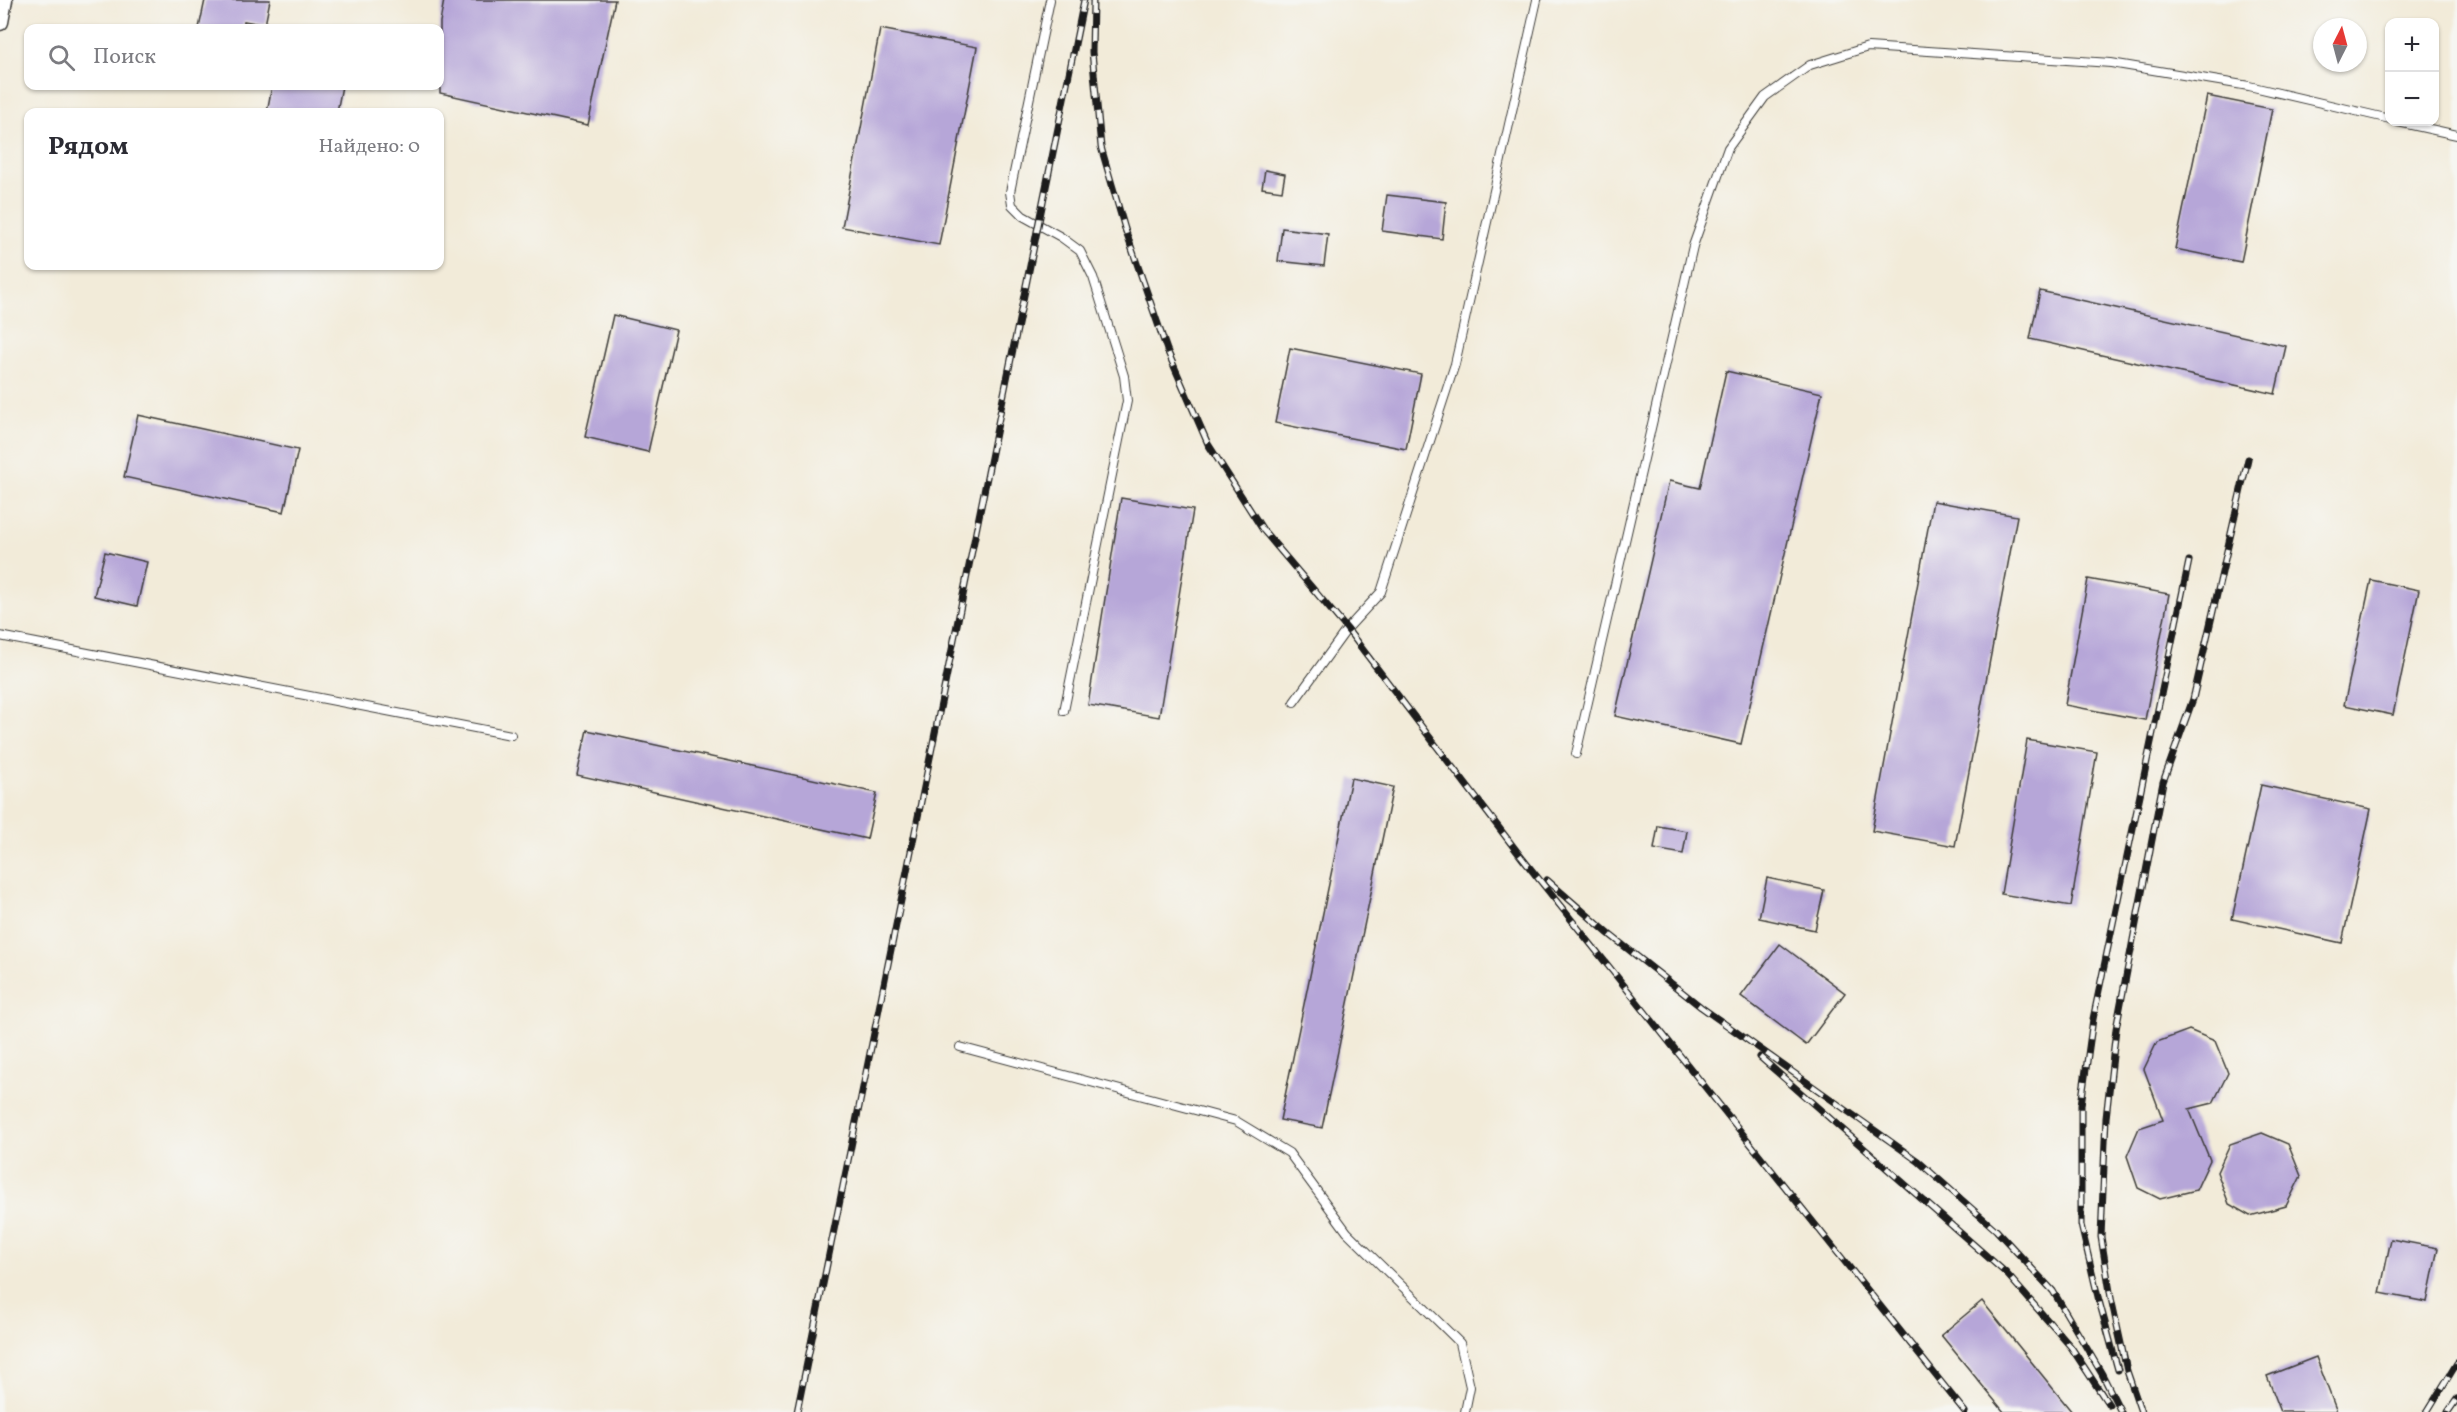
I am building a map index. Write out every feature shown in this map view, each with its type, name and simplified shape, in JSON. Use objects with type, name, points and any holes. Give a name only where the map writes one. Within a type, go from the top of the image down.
[{"type":"street","points":[[0,22],[4,0]]},
{"type":"lane","points":[[1050,0],[1010,192],[1012,206],[1023,216],[1061,237],[1080,251],[1097,288],[1124,376],[1127,401],[1064,711]]},
{"type":"lane","points":[[1294,702],[1347,629],[1381,592],[1455,364],[1537,0]]},
{"type":"lane","points":[[1576,754],[1692,246],[1728,148],[1765,97],[1810,65],[1868,47],[2111,63],[2249,86],[2385,118]]},
{"type":"lane","points":[[2416,126],[2457,135]]},
{"type":"lane","points":[[0,636],[512,735]]},
{"type":"lane","points":[[960,1047],[1236,1121],[1289,1153],[1347,1232],[1460,1343],[1470,1387],[1465,1412]]},
{"type":"building","points":[[205,0],[270,0],[265,24],[244,21],[244,24],[200,24]]},
{"type":"building","points":[[444,0],[615,0],[588,125],[440,93],[440,90],[444,90],[444,24],[440,22]]},
{"type":"building","points":[[880,29],[977,47],[939,245],[842,227]]},
{"type":"building","points":[[271,90],[341,90],[338,108],[268,108]]},
{"type":"building","points":[[2207,96],[2272,109],[2241,262],[2175,249]]},
{"type":"building","points":[[1265,170],[1285,174],[1282,191],[1262,188]]},
{"type":"building","points":[[1387,195],[1446,202],[1442,239],[1382,231]]},
{"type":"building","points":[[1282,228],[1328,234],[1324,266],[1278,261]]},
{"type":"building","points":[[2040,291],[2286,346],[2275,394],[2030,339]]},
{"type":"building","points":[[613,315],[676,330],[648,452],[585,437]]},
{"type":"building","points":[[1290,348],[1421,374],[1406,449],[1275,423]]},
{"type":"building","points":[[1726,371],[1822,393],[1741,744],[1615,716],[1669,481],[1700,488]]},
{"type":"building","points":[[138,415],[298,450],[284,512],[124,477]]},
{"type":"building","points":[[1121,498],[1193,510],[1159,717],[1088,705]]},
{"type":"building","points":[[1933,501],[2017,516],[1955,846],[1872,831]]},
{"type":"building","points":[[105,552],[147,562],[137,606],[94,596]]},
{"type":"building","points":[[2088,579],[2169,594],[2145,720],[2065,705]]},
{"type":"building","points":[[2371,580],[2419,590],[2393,715],[2344,705]]},
{"type":"building","points":[[587,730],[877,793],[867,839],[577,775]]},
{"type":"building","points":[[2027,740],[2097,752],[2071,906],[2001,894]]},
{"type":"building","points":[[1351,778],[1393,787],[1322,1128],[1280,1120]]},
{"type":"building","points":[[2261,785],[2371,809],[2342,943],[2232,919]]},
{"type":"building","points":[[1658,826],[1687,831],[1683,854],[1654,849]]},
{"type":"building","points":[[1767,878],[1824,890],[1815,930],[1759,918]]},
{"type":"building","points":[[1780,944],[1845,993],[1806,1045],[1741,996]]},
{"type":"building","points":[[2189,1030],[2215,1041],[2228,1073],[2213,1103],[2189,1109],[2210,1160],[2196,1190],[2160,1199],[2138,1188],[2127,1156],[2139,1128],[2163,1120],[2144,1069],[2157,1042]]},
{"type":"building","points":[[2262,1133],[2288,1144],[2301,1176],[2286,1206],[2250,1216],[2229,1204],[2217,1172],[2230,1144]]},
{"type":"building","points":[[2391,1239],[2438,1248],[2427,1302],[2380,1293]]},
{"type":"building","points":[[1982,1301],[2072,1412],[2004,1412],[1941,1335]]},
{"type":"building","points":[[2316,1357],[2337,1412],[2281,1412],[2267,1376]]},
{"type":"railway","points":[[797,1412],[1084,0]]},
{"type":"railway","points":[[1093,0],[1092,52],[1101,147],[1125,229],[1167,350],[1208,444],[1263,530],[1347,629],[1522,858],[1965,1412]]},
{"type":"railway","points":[[2141,1412],[2127,1371],[2111,1298],[2101,1237],[2106,1118],[2116,1029],[2163,782],[2193,699],[2248,459]]},
{"type":"railway","points":[[2118,1370],[2081,1225],[2081,1105],[2093,1019],[2189,561]]},
{"type":"railway","points":[[1547,880],[1609,934],[1701,1007],[1918,1161],[1996,1230],[2053,1291],[2102,1374],[2121,1412]]},
{"type":"railway","points":[[1760,1057],[2006,1273],[2071,1347],[2109,1405]]},
{"type":"railway","points":[[2427,1412],[2457,1363]]},
{"type":"railway","points":[[2448,1412],[2457,1399]]}]
